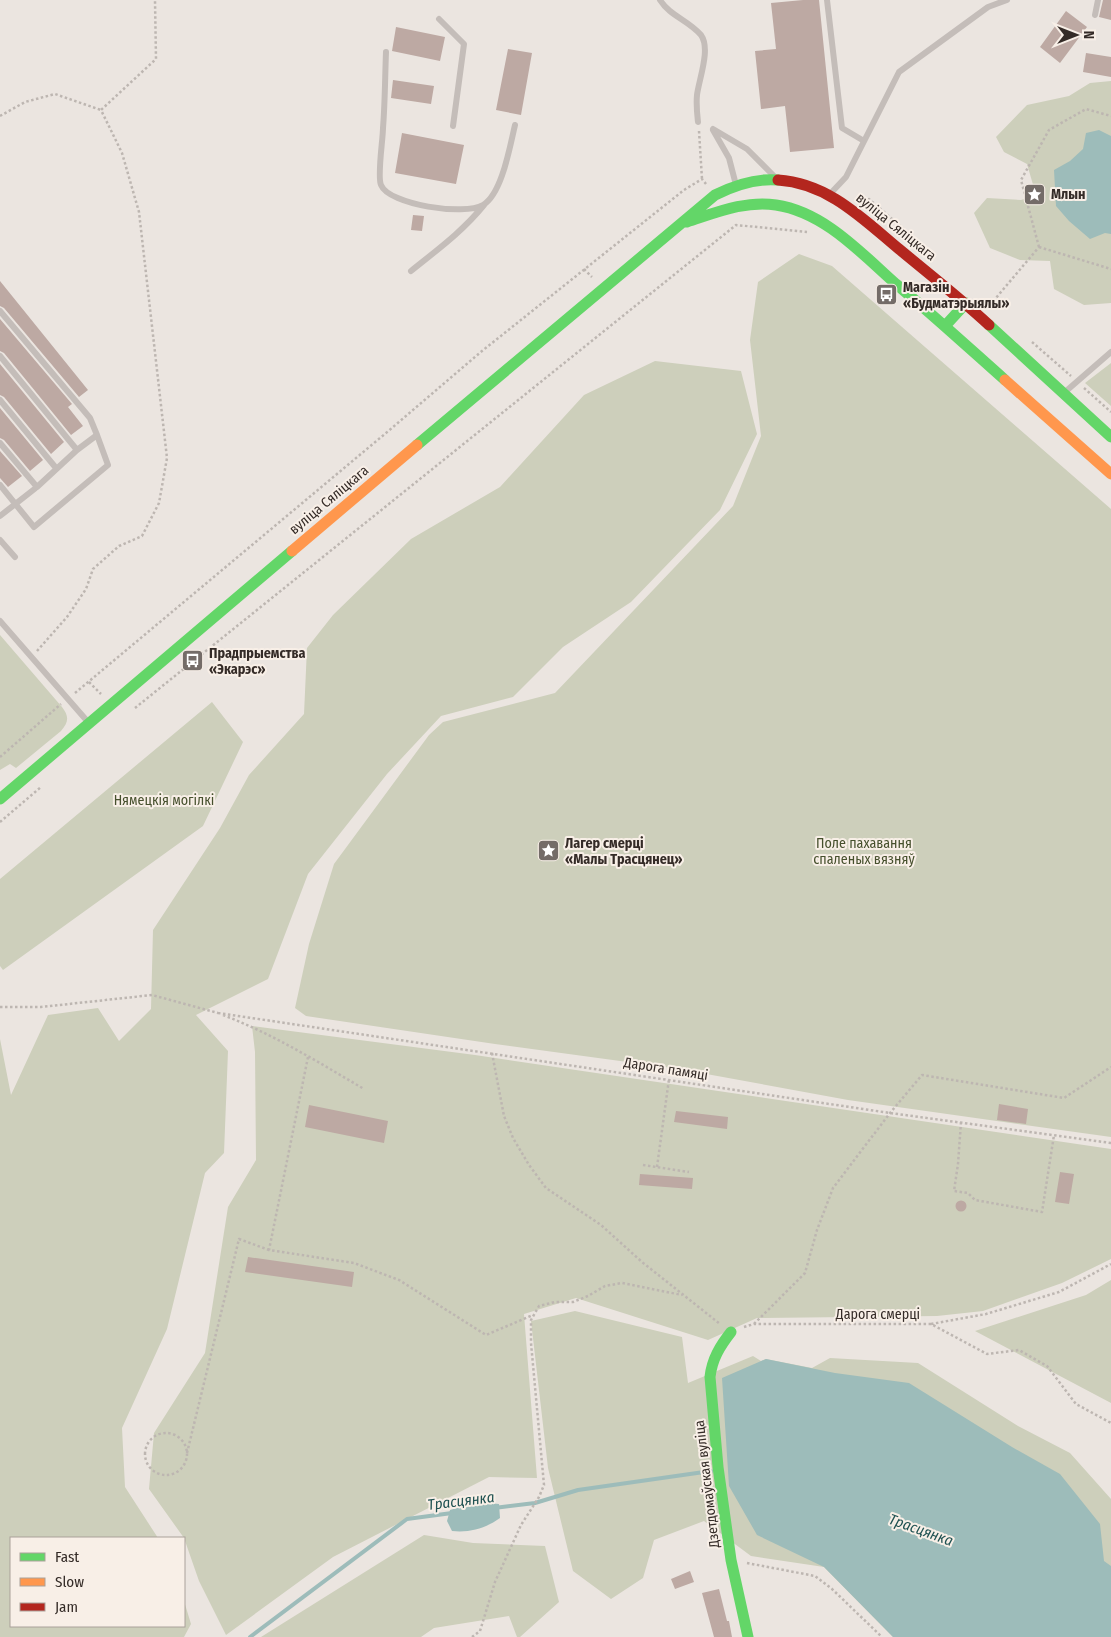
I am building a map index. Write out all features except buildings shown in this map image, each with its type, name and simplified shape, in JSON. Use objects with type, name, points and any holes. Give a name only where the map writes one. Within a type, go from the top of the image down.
[{"type":"main road","name":"вуліца Сяліцкага","points":[[0,799],[587,299],[715,195],[737,186],[777,179],[809,186],[829,195],[854,212],[966,303],[1062,394],[1111,437]]},
{"type":"main road","name":"вуліца Сяліцкага","points":[[678,225],[724,210],[747,205],[767,204],[788,207],[818,219],[945,326],[1111,474]]},
{"type":"main road","points":[[945,326],[966,303]]},
{"type":"main road","name":"Дзетдомаўская вуліца","points":[[731,1332],[715,1353],[711,1362],[710,1376],[718,1467],[731,1560],[748,1637]]},
{"type":"lane","points":[[660,0],[666,9],[686,22],[705,42],[705,54],[697,96],[698,122]]},
{"type":"lane","points":[[827,0],[842,128],[864,142]]},
{"type":"lane","points":[[829,195],[846,177],[899,72],[988,7],[1007,0]]},
{"type":"lane","points":[[1094,15],[1098,0]]},
{"type":"lane","points":[[439,19],[464,44],[452,126]]},
{"type":"lane","points":[[386,52],[380,183],[384,192],[395,198],[442,209],[473,209],[484,205]]},
{"type":"lane","points":[[411,271],[469,223],[501,183],[515,125]]},
{"type":"lane","points":[[737,186],[729,158],[713,129],[747,149],[777,179]]},
{"type":"lane","points":[[0,311],[90,418],[108,465],[34,526],[0,485]]},
{"type":"lane","points":[[1062,394],[1111,352]]},
{"type":"lane","points":[[0,356],[77,450]]},
{"type":"lane","points":[[0,400],[56,468]]},
{"type":"lane","points":[[0,516],[97,435]]},
{"type":"lane","points":[[0,443],[37,487]]},
{"type":"lane","points":[[0,540],[15,557]]},
{"type":"lane","points":[[0,621],[90,724]]},
{"type":"path","points":[[101,110],[156,58],[155,0]]},
{"type":"path","points":[[0,116],[25,102],[55,94],[101,110],[122,153],[139,212],[167,458],[159,503],[142,536],[119,546],[93,569],[86,589],[67,617],[32,658]]},
{"type":"path","points":[[1039,247],[1021,180],[1049,130],[1086,109],[1111,116]]},
{"type":"path","points":[[698,122],[702,179],[715,195]]},
{"type":"path","points":[[0,757],[67,698],[489,345],[684,190],[702,179]]},
{"type":"path","points":[[134,708],[736,226],[814,233]]},
{"type":"path","points":[[1039,247],[1111,269]]},
{"type":"path","points":[[990,304],[1039,247]]},
{"type":"path","points":[[0,822],[45,783]]},
{"type":"path","points":[[0,1007],[41,1007],[152,995],[218,1013],[252,1026],[364,1089]]},
{"type":"path","name":"Дарога памяці","points":[[218,1013],[890,1113],[1111,1143]]},
{"type":"path","points":[[492,1053],[504,1116],[512,1138],[546,1188],[601,1225],[682,1295],[731,1332]]},
{"type":"path","points":[[269,1250],[308,1057]]},
{"type":"path","points":[[754,1324],[805,1273],[816,1230],[833,1188],[890,1113],[922,1075],[1064,1098],[1111,1067]]},
{"type":"path","points":[[658,1167],[669,1079]]},
{"type":"path","points":[[961,1122],[954,1191],[968,1193],[975,1200],[1042,1212],[1054,1135]]},
{"type":"path","points":[[643,1164],[689,1172]]},
{"type":"path","points":[[187,1453],[182,1440],[163,1433],[151,1439],[145,1452],[145,1458],[147,1465],[158,1474],[172,1474],[183,1466],[187,1453],[239,1239],[269,1250],[354,1263],[399,1280],[486,1336],[534,1314]]},
{"type":"path","points":[[931,1324],[986,1314],[1058,1292],[1111,1264]]},
{"type":"path","points":[[472,1637],[480,1632],[495,1582],[521,1525],[539,1497],[544,1485],[531,1343],[531,1320],[534,1314],[539,1306],[555,1302],[574,1302],[605,1286],[622,1283],[682,1295]]},
{"type":"path","name":"Дарога смерці","points":[[731,1332],[754,1324],[931,1324],[987,1354],[1018,1350],[1047,1366],[1076,1404],[1111,1423]]},
{"type":"path","points":[[731,1560],[815,1576],[832,1588],[882,1637]]},
{"type":"green space","points":[[1111,81],[1111,303],[1084,305],[1054,289],[1050,261],[1020,260],[990,248],[974,213],[987,198],[1021,200],[1036,195],[1027,164],[1004,152],[996,137],[1027,105],[1069,96],[1090,83]]},
{"type":"green space","name":"Поле пахавання спаленых вязняў","points":[[799,254],[832,266],[1111,509],[1111,1137],[848,1100],[679,1069],[306,1016],[295,1008],[309,944],[334,864],[429,735],[443,722],[555,693],[733,506],[761,436],[750,340],[758,282]]},
{"type":"green space","points":[[655,361],[741,371],[757,434],[720,510],[631,602],[563,647],[513,697],[441,716],[387,774],[308,874],[268,979],[196,1015],[228,1051],[224,1153],[205,1173],[167,1329],[122,1428],[125,1487],[157,1537],[10,1537],[10,1627],[185,1627],[185,1604],[191,1624],[184,1637],[0,1637],[0,1039],[11,1095],[48,1015],[98,1008],[119,1041],[151,1009],[153,930],[220,828],[249,775],[304,714],[307,648],[333,615],[411,539],[500,487],[584,395]]},
{"type":"green space","points":[[1111,363],[1111,406],[1085,383]]},
{"type":"green space","points":[[0,635],[62,707],[67,719],[66,725],[61,731],[16,768],[10,764],[0,770]]},
{"type":"green space","name":"Нямецкія могілкі","points":[[212,702],[243,742],[203,826],[3,970],[0,966],[0,879]]},
{"type":"green space","points":[[252,1026],[475,1055],[1111,1149],[1111,1259],[1062,1283],[983,1311],[937,1316],[757,1318],[708,1340],[576,1298],[524,1314],[537,1478],[489,1477],[333,1557],[226,1635],[199,1581],[185,1537],[149,1489],[154,1433],[205,1353],[228,1207],[256,1160],[255,1052]]},
{"type":"green space","points":[[1111,1280],[1111,1403],[975,1331],[1086,1295]]},
{"type":"green space","points":[[575,1311],[682,1337],[688,1383],[753,1356],[761,1361],[766,1359],[812,1368],[830,1358],[918,1363],[1018,1426],[1070,1453],[1111,1499],[1111,1637],[893,1637],[824,1567],[751,1556],[704,1521],[654,1540],[643,1578],[611,1599],[573,1571],[548,1468],[531,1321]]},
{"type":"green space","points":[[424,1535],[473,1543],[545,1546],[559,1602],[520,1637],[517,1637],[509,1616],[434,1628],[421,1637],[261,1637]]},
{"type":"water","points":[[1099,130],[1111,136],[1111,234],[1105,233],[1090,239],[1069,221],[1056,206],[1054,170],[1070,161],[1083,149],[1086,133]]},
{"type":"water","points":[[766,1359],[835,1373],[909,1383],[1012,1447],[1060,1474],[1100,1524],[1104,1561],[1111,1566],[1111,1637],[893,1637],[824,1567],[757,1535],[729,1486],[722,1378]]},
{"type":"water","points":[[471,1504],[499,1504],[500,1518],[478,1529],[452,1531],[447,1521],[450,1510]]},
{"type":"waterway","name":"Трасцянка","points":[[494,1508],[535,1503],[578,1490],[711,1471]]},
{"type":"waterway","name":"Трасцянка","points":[[250,1637],[407,1519],[452,1513]]},
{"type":"traffic: fast","points":[[417,445],[715,195],[746,183],[778,180]]},
{"type":"traffic: fast","points":[[687,222],[720,211],[753,204],[776,205],[794,209],[810,216],[826,225],[855,247],[1005,380]]},
{"type":"traffic: fast","points":[[945,326],[966,303]]},
{"type":"traffic: fast","points":[[989,325],[1111,437]]},
{"type":"traffic: fast","points":[[0,799],[292,551]]},
{"type":"traffic: fast","points":[[731,1332],[717,1353],[710,1377],[718,1467],[731,1560],[748,1637]]},
{"type":"traffic: slow","points":[[1005,380],[1111,474]]},
{"type":"traffic: slow","points":[[292,551],[417,445]]},
{"type":"traffic: jam","points":[[778,180],[813,188],[844,204],[989,325]]},
{"type":"place","name":"Млын","points":[[1035,194]]},
{"type":"place","name":"Магазін «Будматэрыялы»","points":[[887,295]]},
{"type":"place","name":"Прадпрыемства «Экарэс»","points":[[193,661]]},
{"type":"place","name":"Лагер смерці «Малы Трасцянец»","points":[[549,851]]}]
